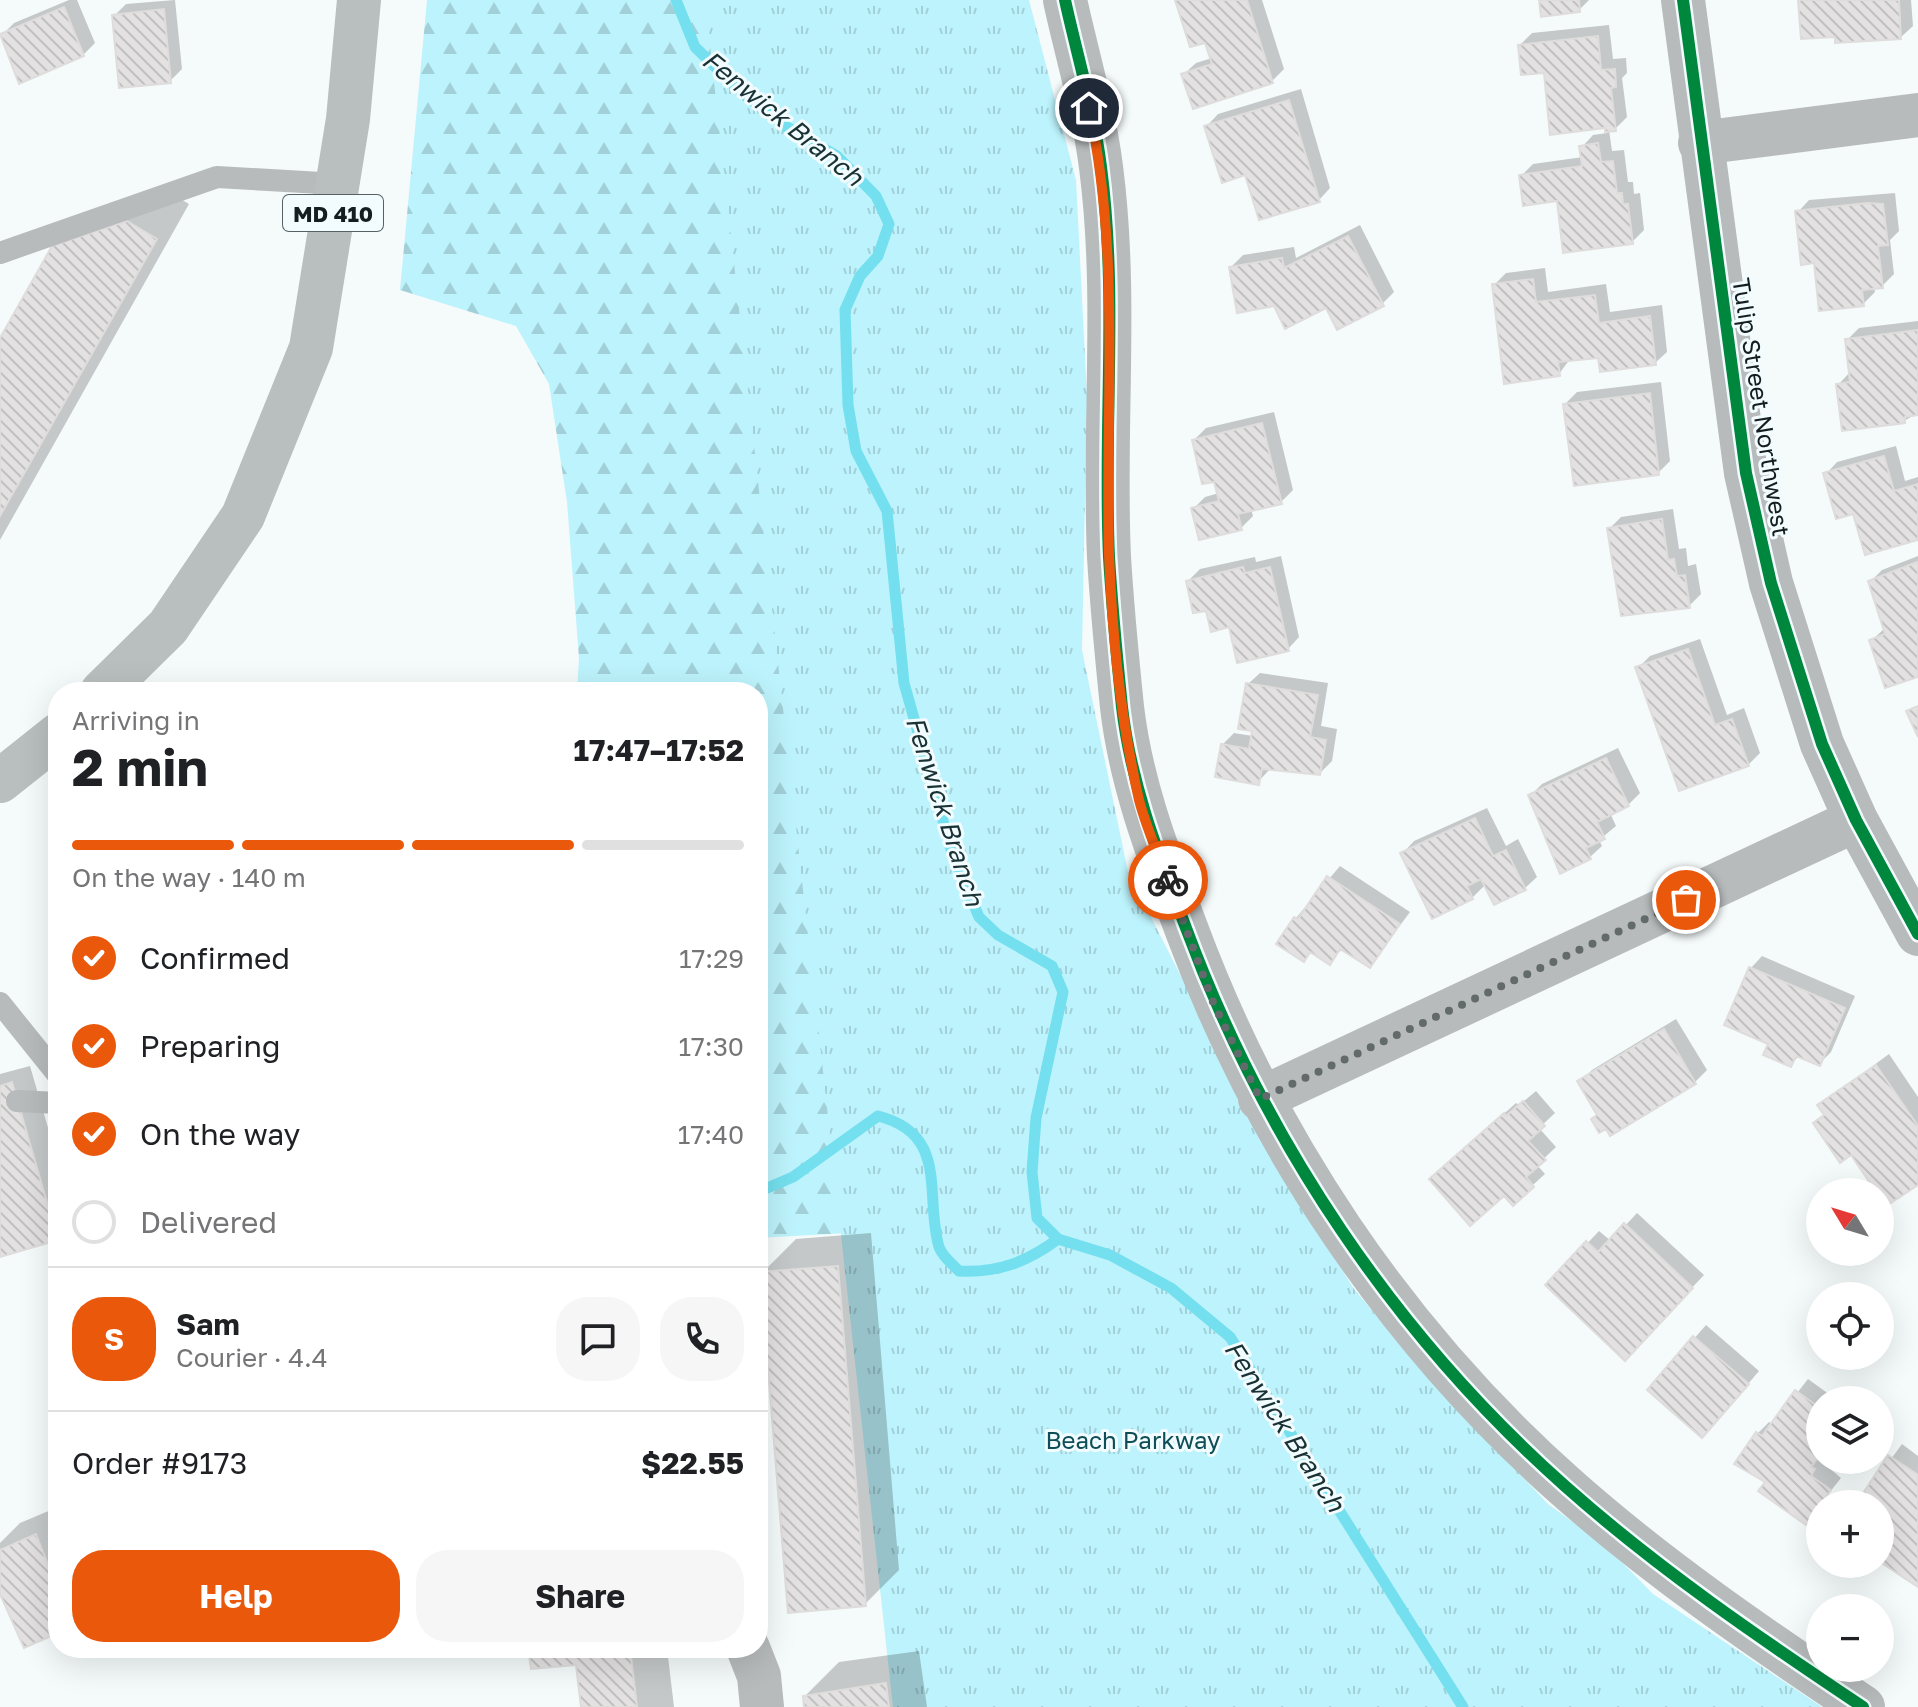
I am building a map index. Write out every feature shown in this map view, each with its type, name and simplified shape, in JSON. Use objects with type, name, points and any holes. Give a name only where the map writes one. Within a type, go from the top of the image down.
[{"type":"main road","name":"MD 410","points":[[112,682],[168,627],[243,516],[311,348],[348,119],[359,0]]},
{"type":"main road","points":[[0,781],[48,743]]},
{"type":"street","points":[[1065,0],[1101,163],[1106,220],[1111,318],[1109,556],[1123,713],[1140,803],[1213,1002],[1260,1099],[1310,1185],[1358,1254],[1422,1336],[1500,1423],[1569,1490],[1640,1547],[1863,1707]]},
{"type":"street","name":"Tulip Street Northwest","points":[[1683,0],[1746,473],[1757,528],[1803,691],[1856,820],[1918,934]]},
{"type":"street","points":[[1700,143],[1918,115]]},
{"type":"street","points":[[1260,1099],[1856,820]]},
{"type":"street","points":[[752,1658],[759,1676],[762,1707]]},
{"type":"lane","points":[[0,253],[217,177],[338,184]]},
{"type":"lane","points":[[0,1003],[48,1063]]},
{"type":"lane","points":[[17,1101],[48,1103]]},
{"type":"green space","points":[[427,0],[1002,0],[848,1233],[768,1237],[768,682],[578,682],[579,658],[567,502],[549,384],[516,326],[400,290]]},
{"type":"green space","name":"Beach Parkway","points":[[705,0],[1029,0],[1076,180],[1087,396],[1082,650],[1128,872],[1282,1175],[1354,1289],[1423,1371],[1548,1504],[1607,1547],[1653,1594],[1822,1707],[893,1707]]},
{"type":"building","points":[[1175,0],[1247,0],[1273,83],[1193,109],[1181,74],[1212,64],[1205,43],[1190,47]]},
{"type":"building","points":[[1539,0],[1579,0],[1580,12],[1541,17]]},
{"type":"building","points":[[1798,0],[1899,0],[1901,39],[1835,43],[1835,37],[1801,39]]},
{"type":"building","points":[[64,7],[84,56],[19,84],[0,34]]},
{"type":"building","points":[[164,9],[171,83],[119,88],[112,15]]},
{"type":"building","points":[[1598,36],[1601,70],[1615,69],[1616,87],[1611,88],[1616,131],[1605,132],[1605,128],[1550,135],[1544,73],[1521,75],[1518,45]]},
{"type":"building","points":[[1289,100],[1320,202],[1259,220],[1245,175],[1222,183],[1204,126]]},
{"type":"building","points":[[1598,143],[1601,162],[1613,161],[1617,193],[1622,193],[1623,204],[1628,204],[1633,244],[1563,253],[1557,201],[1523,206],[1519,175],[1582,166],[1579,146]]},
{"type":"building","points":[[1883,204],[1888,245],[1878,246],[1883,288],[1862,290],[1864,306],[1819,311],[1814,263],[1801,265],[1795,211]]},
{"type":"building","points":[[127,221],[157,239],[0,516],[0,338],[52,246]]},
{"type":"building","points":[[1348,236],[1384,306],[1337,330],[1326,308],[1285,329],[1274,306],[1237,313],[1229,267],[1282,258],[1284,268]]},
{"type":"building","points":[[1533,279],[1536,302],[1595,295],[1599,323],[1650,316],[1656,365],[1600,372],[1598,358],[1558,362],[1560,376],[1504,384],[1492,284]]},
{"type":"building","points":[[1918,330],[1918,415],[1905,417],[1905,423],[1842,431],[1836,384],[1850,382],[1845,339]]},
{"type":"building","points":[[1650,393],[1659,475],[1574,486],[1563,404]]},
{"type":"building","points":[[1262,423],[1282,504],[1238,514],[1242,530],[1199,540],[1191,508],[1219,501],[1214,482],[1202,484],[1192,440]]},
{"type":"building","points":[[1884,456],[1894,491],[1918,484],[1918,540],[1865,555],[1853,514],[1836,519],[1823,473]]},
{"type":"building","points":[[1662,519],[1668,560],[1674,559],[1677,576],[1685,575],[1690,608],[1621,616],[1607,528]]},
{"type":"building","points":[[1918,562],[1918,677],[1885,688],[1869,640],[1885,634],[1868,581]]},
{"type":"building","points":[[1243,567],[1245,573],[1270,567],[1289,651],[1237,663],[1229,627],[1211,632],[1206,611],[1193,613],[1186,581]]},
{"type":"building","points":[[1688,649],[1715,725],[1732,719],[1749,766],[1679,791],[1635,667]]},
{"type":"building","points":[[1246,683],[1318,695],[1310,737],[1326,740],[1320,775],[1262,769],[1259,785],[1215,777],[1221,744],[1249,749],[1252,731],[1238,729]]},
{"type":"building","points":[[1918,706],[1918,737],[1906,711]]},
{"type":"building","points":[[1606,758],[1629,806],[1597,822],[1605,839],[1586,848],[1591,859],[1560,874],[1528,795]]},
{"type":"building","points":[[1475,818],[1493,856],[1506,850],[1526,890],[1494,905],[1481,879],[1467,886],[1473,899],[1432,919],[1400,853]]},
{"type":"building","points":[[1327,876],[1400,924],[1370,968],[1340,949],[1330,965],[1310,952],[1304,962],[1276,944],[1294,917],[1298,919]]},
{"type":"building","points":[[1749,967],[1845,1008],[1820,1066],[1796,1056],[1791,1067],[1763,1055],[1768,1044],[1724,1025]]},
{"type":"building","points":[[1664,1029],[1696,1084],[1610,1136],[1606,1129],[1599,1133],[1591,1119],[1597,1115],[1577,1081]]},
{"type":"building","points":[[1876,1065],[1918,1126],[1918,1185],[1894,1201],[1894,1178],[1867,1178],[1851,1155],[1840,1163],[1813,1123],[1824,1115],[1817,1105]]},
{"type":"building","points":[[12,1082],[48,1206],[48,1243],[0,1257],[0,1086]]},
{"type":"building","points":[[1523,1101],[1545,1126],[1528,1141],[1546,1160],[1526,1177],[1534,1187],[1513,1206],[1504,1196],[1470,1226],[1429,1179],[1504,1113],[1506,1116]]},
{"type":"building","points":[[1624,1223],[1693,1288],[1625,1361],[1545,1285],[1586,1241],[1598,1252]]},
{"type":"building","points":[[838,1266],[866,1606],[788,1613],[768,1369],[768,1271]]},
{"type":"building","points":[[1693,1336],[1749,1384],[1702,1438],[1647,1390]]},
{"type":"building","points":[[1795,1390],[1806,1398],[1806,1474],[1812,1474],[1831,1490],[1806,1490],[1806,1525],[1758,1491],[1765,1482],[1734,1464],[1756,1432],[1762,1436]]},
{"type":"building","points":[[1894,1459],[1918,1475],[1918,1587],[1894,1571],[1894,1490],[1865,1490],[1876,1474],[1894,1474]]},
{"type":"building","points":[[36,1534],[48,1565],[48,1637],[24,1648],[0,1594],[0,1550]]},
{"type":"building","points":[[529,1658],[631,1658],[637,1707],[581,1707],[576,1665],[531,1669]]},
{"type":"building","points":[[886,1683],[889,1707],[804,1707],[803,1696]]},
{"type":"waterway","name":"Fenwick Branch","points":[[676,0],[695,47],[743,94],[782,124],[837,156],[876,196],[889,224],[878,256],[860,276],[845,310],[848,405],[856,451],[887,511],[904,683],[952,853],[979,917],[998,935],[1052,966],[1063,992],[1036,1118],[1032,1172],[1037,1218],[1058,1239],[1110,1255],[1171,1288],[1230,1337],[1463,1707]]},
{"type":"waterway","points":[[768,1188],[793,1177],[878,1116],[901,1125],[916,1137],[925,1152],[930,1169],[939,1247],[959,1271],[987,1270],[1012,1264],[1058,1239]]},
{"type":"cycle path","points":[[1065,0],[1094,125],[1106,216],[1109,264],[1109,557],[1126,736],[1156,847],[1218,1007],[1255,1084],[1341,1230],[1391,1299],[1445,1365],[1503,1427],[1565,1486],[1636,1546],[1710,1602],[1863,1707]]},
{"type":"cycle path","points":[[1683,0],[1746,473],[1771,583],[1822,744],[1856,820],[1918,934]]},
{"type":"way so far","points":[[1168,880],[1213,1002],[1260,1099],[1686,900]]},
{"type":"route","points":[[1089,108],[1101,163],[1106,220],[1111,318],[1109,556],[1123,713],[1140,803],[1168,880]]}]
